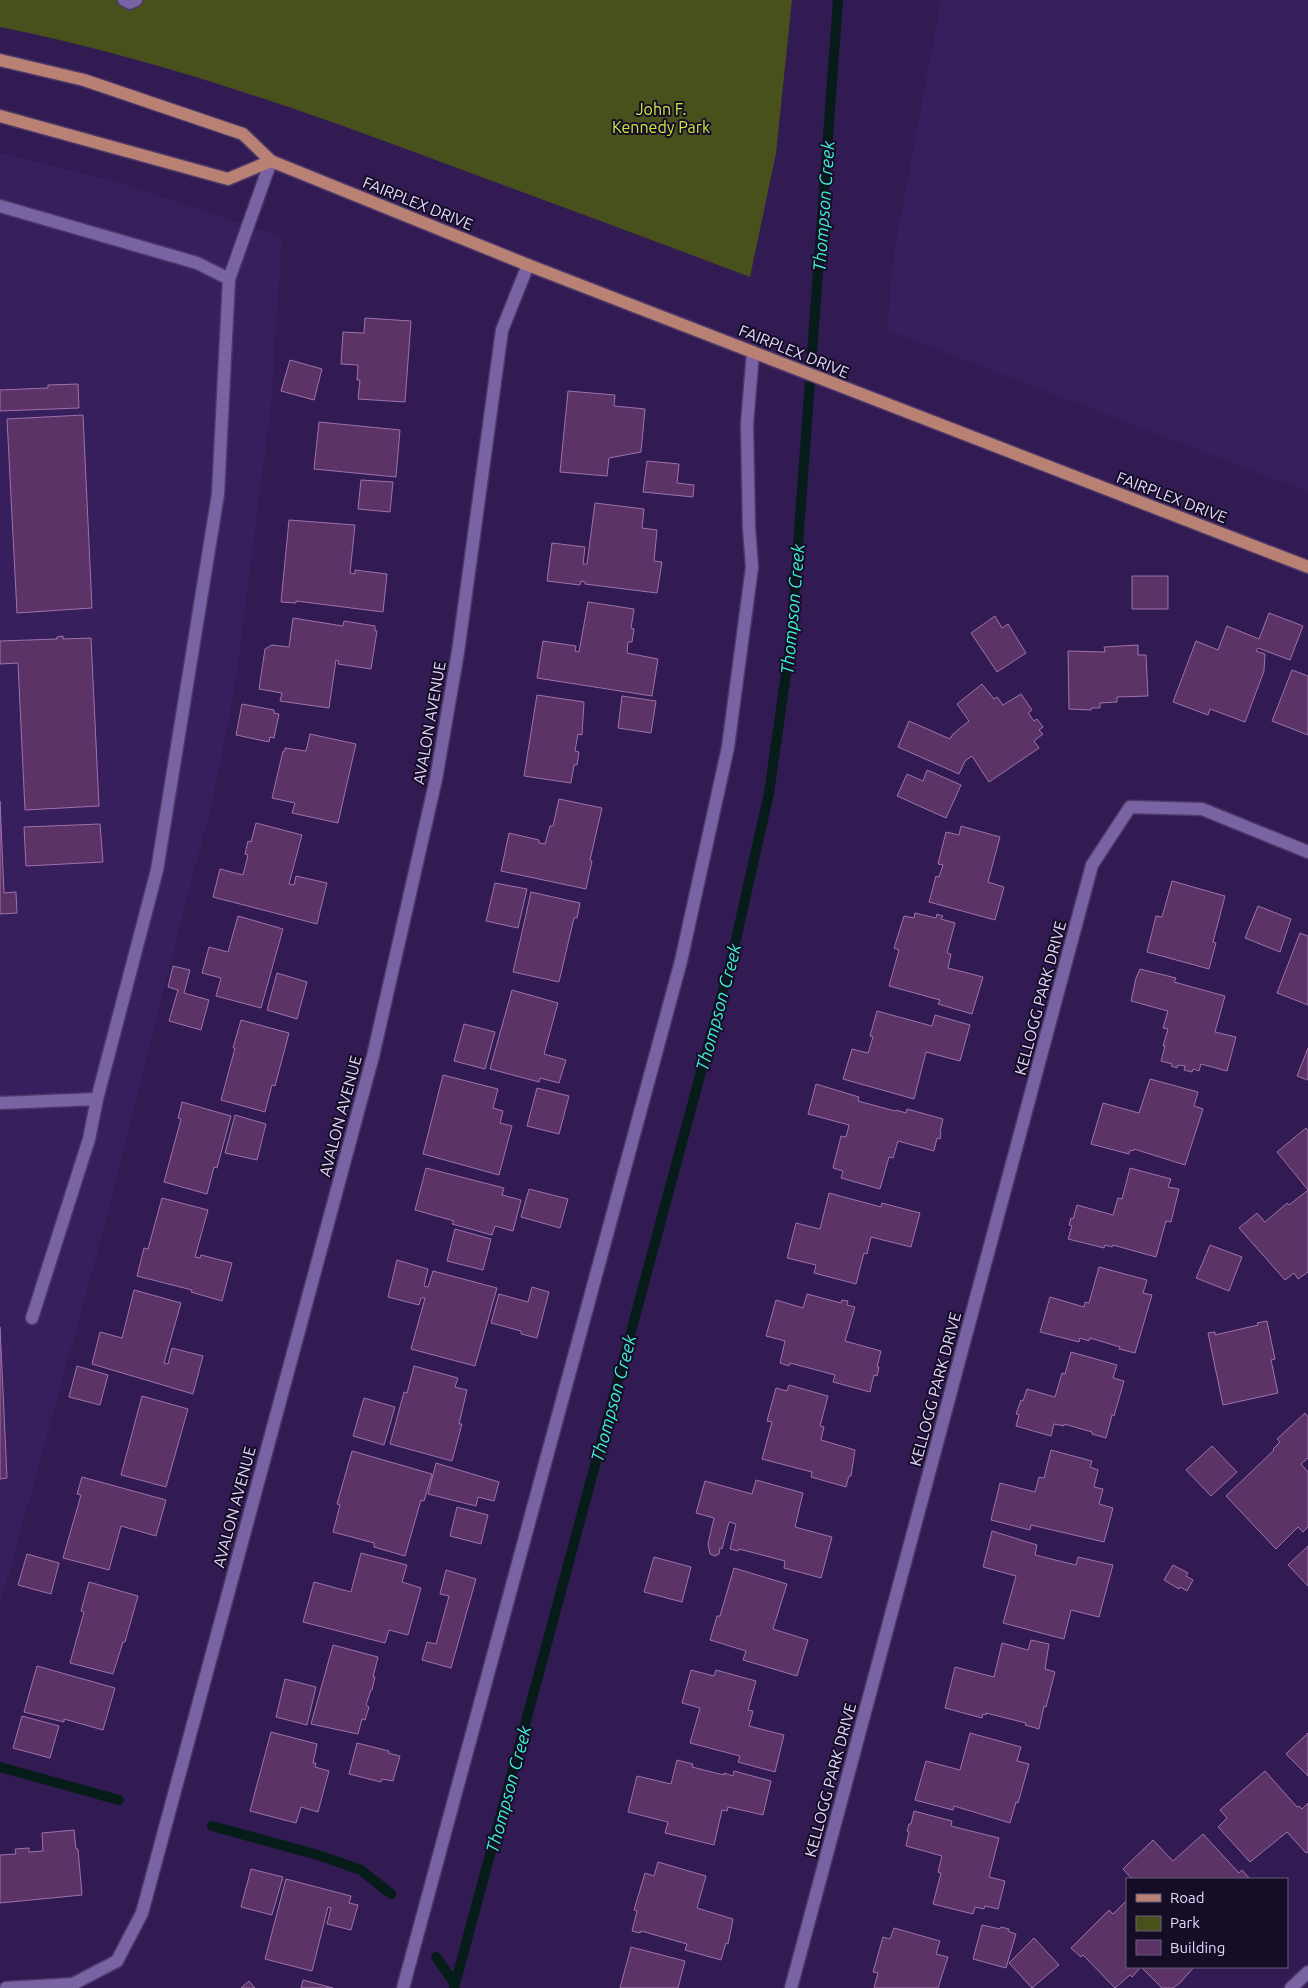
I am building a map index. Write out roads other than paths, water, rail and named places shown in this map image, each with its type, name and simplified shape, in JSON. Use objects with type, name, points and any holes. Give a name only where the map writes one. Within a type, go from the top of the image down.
[{"type":"main road","name":"FAIRPLEX DRIVE","points":[[0,60],[84,80],[243,134],[270,161],[528,265],[845,389],[1308,567]]},
{"type":"main road","points":[[0,116],[228,180],[270,161]]},
{"type":"street","points":[[32,1318],[89,1139],[97,1099],[157,870],[218,494],[229,278],[270,161]]},
{"type":"street","points":[[0,206],[197,263],[229,278]]},
{"type":"street","name":"AVALON AVENUE","points":[[6,1988],[73,1984],[117,1961],[142,1913],[373,1056],[436,779],[458,652],[502,330],[528,265]]},
{"type":"street","points":[[403,1988],[681,961],[728,747],[752,567],[749,528],[747,424],[753,352]]},
{"type":"street","name":"KELLOGG PARK DRIVE","points":[[790,1988],[1092,865],[1130,807],[1202,809],[1308,852]]},
{"type":"street","points":[[0,1103],[97,1099]]},
{"type":"street","points":[[1291,1988],[1308,1972]]},
{"type":"waterway","name":"Thompson Creek","points":[[454,1988],[732,957],[769,793],[791,639],[838,0]]},
{"type":"waterway","points":[[0,1767],[119,1800]]},
{"type":"waterway","points":[[212,1826],[318,1855],[361,1870],[391,1894]]},
{"type":"waterway","points":[[436,1957],[455,1984]]},
{"type":"park label","name":"John F. Kennedy Park","points":[[661,118]]}]
